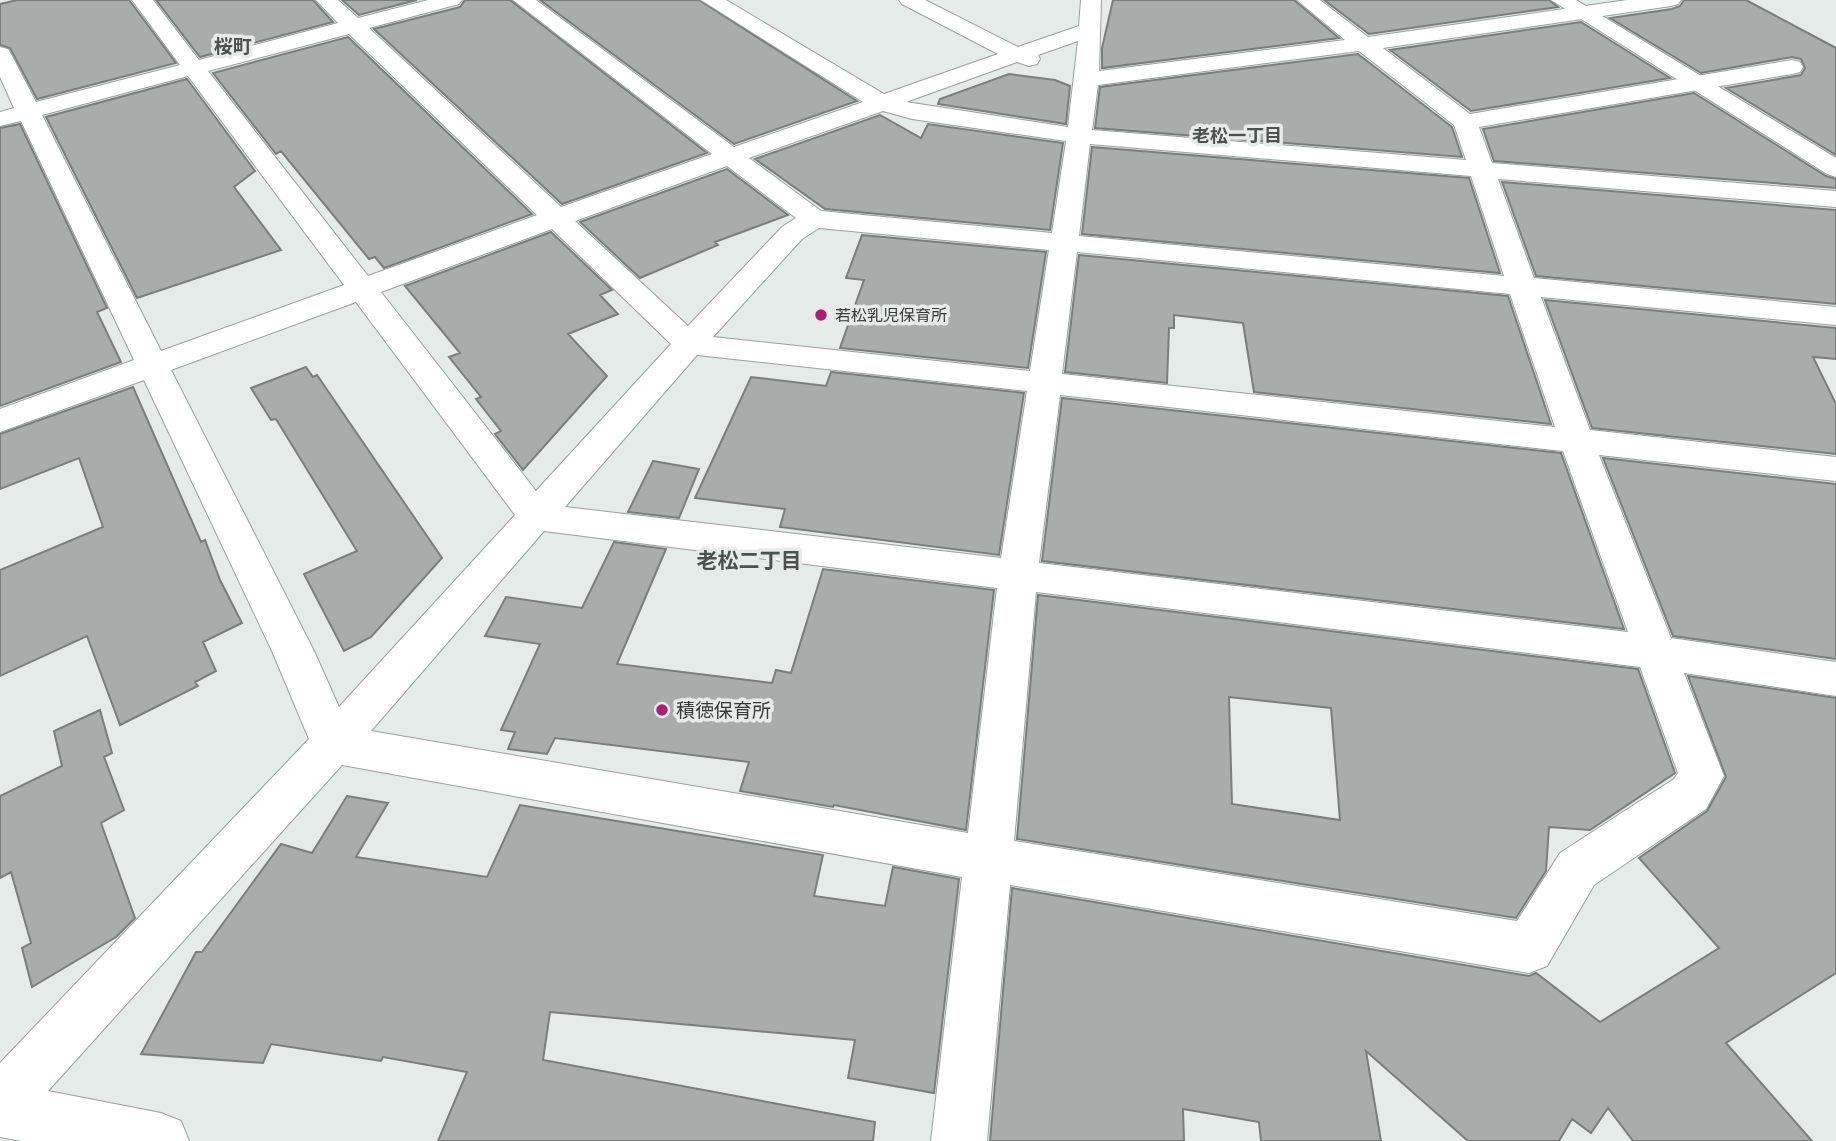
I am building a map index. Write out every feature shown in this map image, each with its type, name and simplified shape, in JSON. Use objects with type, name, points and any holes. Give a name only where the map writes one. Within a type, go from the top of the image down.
[{"type":"street","points":[[142,0],[536,517],[1654,652],[1836,679]]},
{"type":"street","points":[[326,0],[689,344],[1836,469]]},
{"type":"street","points":[[0,119],[452,0]]},
{"type":"street","points":[[523,0],[814,219],[1836,316]]},
{"type":"street","points":[[711,0],[880,102],[912,112],[1080,136],[1836,200]]},
{"type":"street","points":[[909,0],[1014,54],[1087,78],[1362,44],[1671,0]]},
{"type":"street","points":[[959,1141],[1018,575],[1080,136],[1087,78],[1091,0]]},
{"type":"street","points":[[333,744],[987,859],[1529,948],[1577,869],[1690,794],[1702,776],[1577,442],[1465,122],[1307,0]]},
{"type":"street","points":[[1561,0],[1836,169]]},
{"type":"street","points":[[0,421],[556,218],[1088,30]]},
{"type":"street","points":[[0,54],[293,651],[333,744]]},
{"type":"street","points":[[1465,122],[1793,67]]},
{"type":"street","points":[[0,1103],[333,744],[689,344],[792,233],[814,219]]},
{"type":"street","points":[[0,1109],[161,1141]]},
{"type":"building","points":[[17,0],[129,0],[176,63],[37,99],[10,48],[0,45],[0,4]]},
{"type":"building","points":[[156,0],[313,0],[333,22],[200,57]]},
{"type":"building","points":[[342,0],[417,0],[359,15]]},
{"type":"building","points":[[465,0],[510,0],[707,153],[562,204],[374,29],[460,7]]},
{"type":"building","points":[[540,0],[699,0],[857,101],[734,144]]},
{"type":"building","points":[[1113,0],[1294,0],[1339,38],[1102,68],[1102,48]]},
{"type":"building","points":[[1324,0],[1549,0],[1558,7],[1369,34]]},
{"type":"building","points":[[1684,0],[1746,0],[1836,48],[1836,155],[1726,88],[1801,75],[1805,68],[1801,59],[1792,57],[1701,73],[1610,18],[1672,9],[1680,6]]},
{"type":"building","points":[[1581,22],[1670,78],[1471,111],[1390,50]]},
{"type":"building","points":[[348,37],[532,214],[384,268],[375,257],[369,259],[281,151],[276,154],[213,73]]},
{"type":"building","points":[[1358,54],[1452,127],[1462,157],[1095,128],[1100,87]]},
{"type":"building","points":[[1009,74],[1055,80],[1070,86],[1066,124],[938,104],[940,99]]},
{"type":"building","points":[[187,79],[255,171],[234,187],[281,250],[137,298],[46,117]]},
{"type":"building","points":[[1694,93],[1826,176],[1836,179],[1836,188],[1494,161],[1483,129]]},
{"type":"building","points":[[880,115],[921,138],[928,124],[1063,143],[1050,230],[825,209],[755,159]]},
{"type":"building","points":[[20,124],[107,308],[97,312],[121,362],[0,406],[0,128]]},
{"type":"building","points":[[1092,147],[1469,178],[1500,273],[1082,234]]},
{"type":"building","points":[[727,169],[788,215],[715,242],[718,245],[640,278],[580,222]]},
{"type":"building","points":[[1502,182],[1836,210],[1836,304],[1536,276]]},
{"type":"building","points":[[551,232],[612,290],[600,295],[618,314],[568,334],[607,376],[523,470],[495,434],[501,431],[476,399],[481,397],[449,357],[460,353],[405,286]]},
{"type":"building","points":[[862,235],[1046,252],[1028,368],[840,348],[864,280],[846,278]]},
{"type":"building","points":[[1079,255],[1508,296],[1551,424],[1254,392],[1243,323],[1174,315],[1174,328],[1169,328],[1167,383],[1065,372]]},
{"type":"building","points":[[1545,300],[1836,328],[1836,359],[1813,357],[1836,404],[1836,454],[1592,428]]},
{"type":"building","points":[[306,367],[313,377],[317,375],[442,558],[371,637],[344,651],[304,574],[357,551],[276,419],[271,420],[251,388]]},
{"type":"building","points":[[831,372],[1024,393],[999,555],[780,527],[785,509],[695,498],[751,377],[826,386]]},
{"type":"building","points":[[133,387],[201,542],[205,540],[220,580],[242,623],[203,642],[216,671],[195,682],[198,686],[120,725],[87,636],[0,676],[0,570],[103,527],[79,458],[0,489],[0,434]]},
{"type":"building","points":[[1062,398],[1561,453],[1624,629],[1042,561]]},
{"type":"building","points":[[1603,458],[1836,484],[1836,659],[1673,636]]},
{"type":"building","points":[[653,461],[699,469],[679,518],[628,512]]},
{"type":"building","points":[[614,542],[666,549],[617,664],[772,683],[776,670],[791,673],[823,569],[994,590],[966,830],[834,805],[833,807],[740,791],[749,762],[555,738],[547,754],[508,749],[515,732],[501,730],[540,644],[485,636],[506,597],[582,608]]},
{"type":"building","points":[[1038,595],[1638,669],[1675,773],[1590,830],[1549,827],[1546,871],[1516,918],[1017,839]],"holes":[[[1229,697],[1331,708],[1340,820],[1232,804]]]},
{"type":"building","points":[[1688,676],[1836,698],[1836,973],[1726,1043],[1812,1141],[1633,1141],[1608,1108],[1591,1133],[1572,1119],[1559,1141],[1468,1141],[1366,1051],[1381,1141],[1261,1141],[1259,1122],[1183,1109],[1184,1141],[990,1141],[1012,888],[1529,976],[1536,973],[1600,1022],[1719,948],[1639,858],[1707,811],[1726,777]]},
{"type":"building","points":[[100,710],[112,753],[104,757],[124,810],[101,823],[135,918],[116,937],[32,987],[22,948],[31,943],[11,872],[0,878],[0,796],[62,766],[54,731]]},
{"type":"building","points":[[347,796],[388,803],[356,857],[487,877],[520,805],[823,855],[814,896],[885,906],[893,867],[959,879],[934,1093],[848,1078],[855,1040],[550,1012],[543,1060],[875,1122],[873,1141],[438,1141],[467,1072],[383,1057],[381,1061],[271,1044],[263,1063],[141,1054],[196,952],[202,952],[281,844],[312,853]]},
{"type":"place","name":"若松乳児保育所","points":[[821,315]]},
{"type":"place","name":"積徳保育所","points":[[662,710]]},
{"type":"district","name":"桜町","points":[[233,46]]},
{"type":"district","name":"老松一丁目","points":[[1237,136]]},
{"type":"district","name":"老松二丁目","points":[[749,561]]}]
